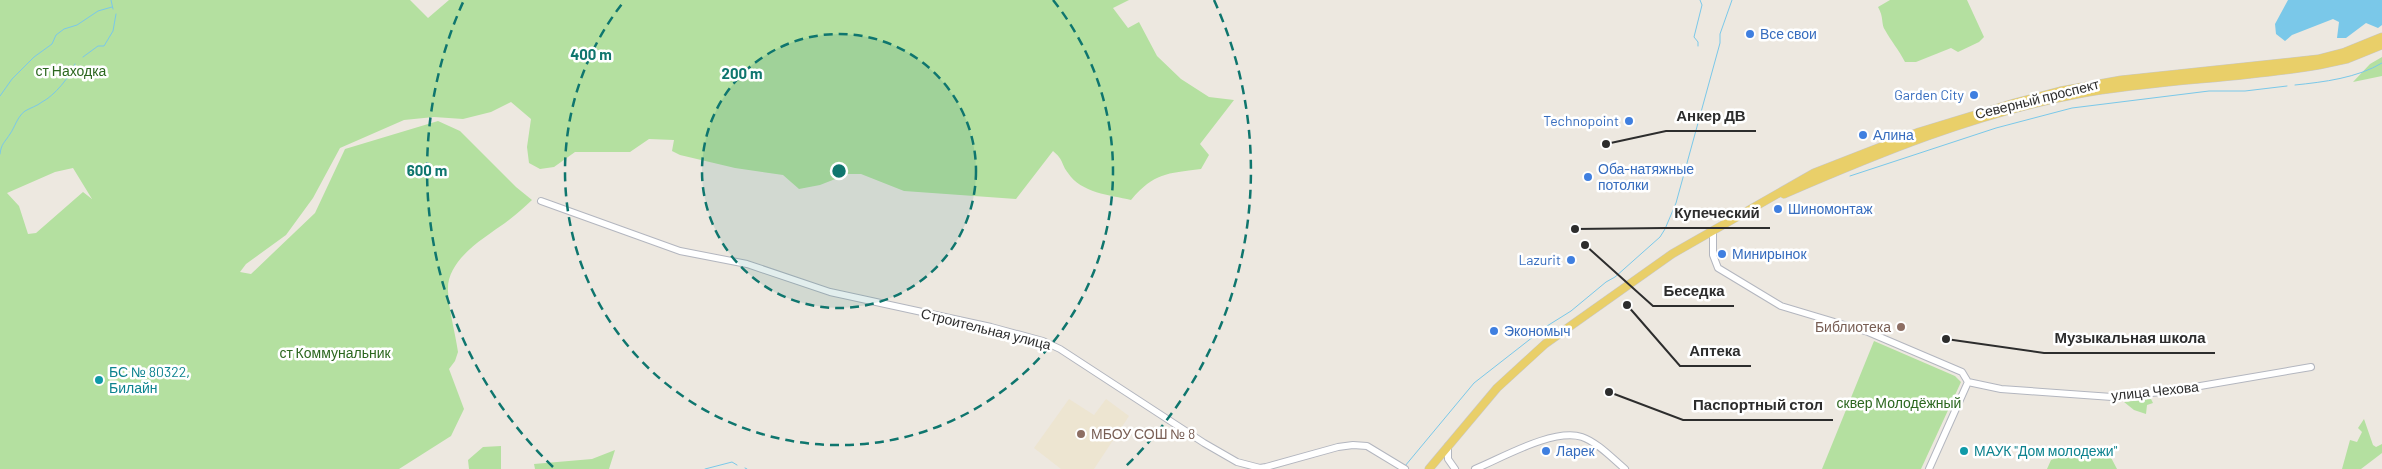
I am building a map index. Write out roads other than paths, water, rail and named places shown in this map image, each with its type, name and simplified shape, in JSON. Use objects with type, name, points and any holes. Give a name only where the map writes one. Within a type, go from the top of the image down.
[{"type":"main road","name":"Северный проспект","points":[[1429,469],[1497,388],[1545,344],[1648,270],[1764,202],[1892,149],[2034,101],[2121,80],[2318,59],[2345,52],[2382,37]]},
{"type":"main road","name":"Северный проспект","points":[[2034,101],[2122,87],[2319,66],[2347,59],[2382,45]]},
{"type":"street","name":"Строительная улица","points":[[541,201],[680,251],[747,264],[830,292],[991,327],[1043,341],[1060,349],[1204,443],[1246,466],[1266,467],[1338,447],[1354,445],[1367,446],[1405,469]]},
{"type":"street","points":[[1713,231],[1713,255],[1718,268],[1748,284],[1772,301],[1791,310],[1880,336],[1962,372],[1968,382],[1929,469]]},
{"type":"street","name":"улица Чехова","points":[[1968,382],[2001,389],[2112,397],[2171,391],[2311,368]]},
{"type":"street","points":[[1475,469],[1551,438],[1574,435],[1590,441],[1625,469]]},
{"type":"street","points":[[1449,445],[1448,459],[1455,469]]},
{"type":"water","points":[[2288,0],[2382,0],[2382,25],[2378,28],[2366,23],[2346,38],[2337,38],[2339,22],[2333,19],[2292,35],[2285,41],[2276,34],[2275,24]]},
{"type":"waterway","points":[[111,0],[113,9]]},
{"type":"waterway","points":[[1698,46],[1698,42],[1694,37],[1702,5],[1700,0]]},
{"type":"waterway","points":[[1405,466],[1474,383],[1547,326],[1571,311],[1606,282],[1615,277],[1660,237],[1676,203],[1720,43],[1720,34],[1732,0]]},
{"type":"waterway","points":[[0,96],[12,79],[34,57],[52,44],[56,35],[64,29],[77,25],[98,11],[112,7]]},
{"type":"waterway","points":[[83,57],[98,46],[104,46],[113,31],[116,14]]},
{"type":"waterway","points":[[2295,85],[2351,76],[2382,63]]},
{"type":"waterway","points":[[0,154],[2,145],[20,116],[56,91],[75,64]]},
{"type":"waterway","points":[[1850,176],[1996,128],[2072,108],[2209,91],[2245,91],[2287,86]]},
{"type":"waterway","points":[[705,469],[732,462],[737,465]]},
{"type":"place","name":"Все свои","points":[[1750,34]]},
{"type":"place","name":"Garden City","points":[[1974,95]]},
{"type":"place","name":"Technopoint","points":[[1629,121]]},
{"type":"place","name":"Алина","points":[[1863,135]]},
{"type":"place","name":"Анкер ДВ","points":[[1606,144]]},
{"type":"place","name":"Оба-натяжные потолки","points":[[1588,177]]},
{"type":"place","name":"Шиномонтаж","points":[[1778,209]]},
{"type":"place","name":"Купеческий","points":[[1575,229]]},
{"type":"place","name":"Беседка","points":[[1585,245]]},
{"type":"place","name":"Минирынок","points":[[1722,254]]},
{"type":"place","name":"Lazurit","points":[[1571,260]]},
{"type":"place","name":"Аптека","points":[[1627,305]]},
{"type":"place","name":"Библиотека","points":[[1901,327]]},
{"type":"place","name":"Экономыч","points":[[1494,331]]},
{"type":"place","name":"Музыкальная школа","points":[[1946,339]]},
{"type":"place","name":"БС № 80322, Билайн","points":[[99,380]]},
{"type":"place","name":"Паспортный стол","points":[[1609,392]]},
{"type":"place","name":"МБОУ СОШ № 8","points":[[1081,434]]},
{"type":"place","name":"Ларек","points":[[1546,451]]},
{"type":"place","name":"МАУК \"Дом молодежи\"","points":[[1964,451]]},
{"type":"park label","name":"ст Находка","points":[[71,71]]},
{"type":"park label","name":"ст Коммунальник","points":[[335,353]]},
{"type":"park label","name":"сквер Молодёжный","points":[[1899,403]]}]
